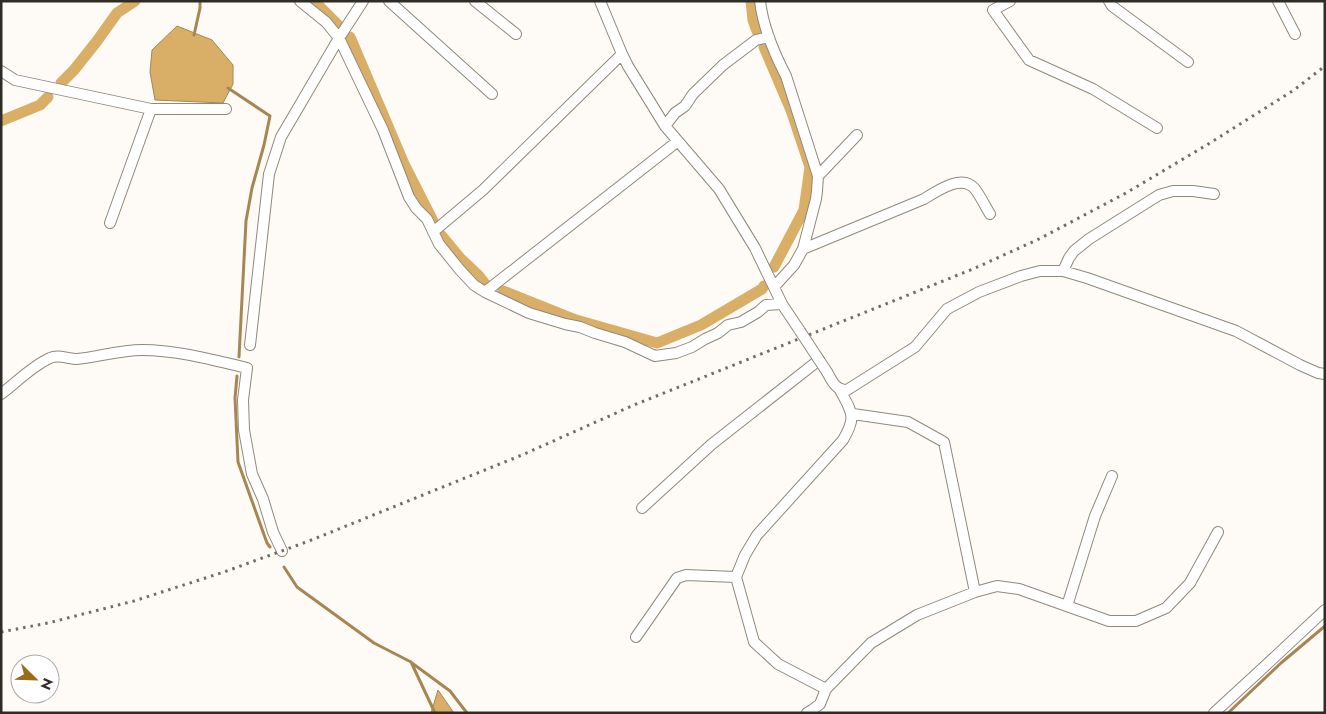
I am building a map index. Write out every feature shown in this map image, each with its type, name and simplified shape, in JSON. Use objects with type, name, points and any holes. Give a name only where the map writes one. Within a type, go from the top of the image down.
[{"type":"street","points":[[300,1],[326,22],[339,38],[383,130],[409,197],[416,208],[427,219],[439,244],[460,270],[474,284],[486,292],[529,313],[625,342],[655,356],[676,353],[692,347],[706,338],[718,334],[728,325],[741,322],[766,305],[782,304]]},
{"type":"street","points":[[250,345],[269,174],[281,137],[363,1]]},
{"type":"street","points":[[390,1],[492,94]]},
{"type":"street","points":[[475,1],[516,34]]},
{"type":"street","points":[[600,1],[628,66],[665,126],[718,189],[755,248],[782,304],[840,390],[853,414],[850,428],[843,440],[758,535],[736,577],[754,642],[778,664],[826,689]]},
{"type":"street","points":[[760,1],[761,12],[769,37],[779,65],[786,76],[818,176],[816,199],[803,249],[794,265],[774,287]]},
{"type":"street","points":[[1010,1],[994,10],[1029,60],[1093,88],[1157,128]]},
{"type":"street","points":[[1109,1],[1112,6],[1188,62]]},
{"type":"street","points":[[1278,1],[1295,34]]},
{"type":"street","points":[[665,126],[675,113],[685,106],[693,94],[723,65],[756,40],[769,37]]},
{"type":"street","points":[[433,232],[483,190],[622,54]]},
{"type":"street","points":[[1,72],[15,80],[151,108],[226,109]]},
{"type":"street","points":[[110,223],[151,108]]},
{"type":"street","points":[[818,176],[857,135]]},
{"type":"street","points":[[486,292],[678,141]]},
{"type":"street","points":[[803,249],[924,199],[937,191],[963,182],[974,188],[990,214]]},
{"type":"street","points":[[1063,271],[1074,251],[1089,239],[1159,195],[1173,191],[1214,194]]},
{"type":"street","points":[[840,390],[847,390],[916,347],[947,309],[979,292],[1040,271],[1063,271],[1087,278],[1236,331],[1309,369],[1325,374]]},
{"type":"street","points":[[1,394],[36,366],[52,357],[76,359],[141,350],[206,358],[247,368],[243,400],[244,430],[252,474],[273,532],[282,550]]},
{"type":"street","points":[[642,508],[712,444],[819,360]]},
{"type":"street","points":[[853,414],[908,422],[944,442],[974,592]]},
{"type":"street","points":[[1067,606],[1095,516],[1112,476]]},
{"type":"street","points":[[807,713],[820,704],[826,689],[871,643],[917,615],[974,592],[997,586],[1019,589],[1109,620],[1136,621],[1166,608],[1190,583],[1218,532]]},
{"type":"street","points":[[636,637],[677,578],[686,575],[736,577]]},
{"type":"street","points":[[1214,713],[1325,610]]},
{"type":"shaded area","points":[[177,26],[212,40],[233,65],[233,84],[223,103],[155,100],[150,72],[152,50]]},
{"type":"shaded area","points":[[438,690],[454,713],[431,713]]},
{"type":"waterway","points":[[61,83],[74,70],[117,13],[135,1]]},
{"type":"waterway","points":[[194,35],[200,1]]},
{"type":"waterway","points":[[314,1],[338,25]]},
{"type":"waterway","points":[[751,1],[753,20],[757,31]]},
{"type":"waterway","points":[[350,37],[404,164],[434,223]]},
{"type":"waterway","points":[[764,47],[791,110],[810,167],[804,210],[774,267]]},
{"type":"waterway","points":[[228,88],[270,116],[252,188],[246,221],[239,357]]},
{"type":"waterway","points":[[1,121],[40,105],[48,97]]},
{"type":"waterway","points":[[441,235],[485,284]]},
{"type":"waterway","points":[[503,291],[576,320],[657,343],[701,325],[764,286]]},
{"type":"waterway","points":[[237,376],[235,398],[238,462],[270,547]]},
{"type":"waterway","points":[[284,567],[297,587],[374,643],[411,662],[435,713]]},
{"type":"waterway","points":[[1228,713],[1281,663],[1325,626]]},
{"type":"waterway","points":[[412,663],[450,691],[467,713]]},
{"type":"railway","points":[[1,632],[48,623],[134,601],[224,572],[309,541],[522,455],[634,405],[973,269],[1039,239],[1126,193],[1294,90],[1325,66]]}]
